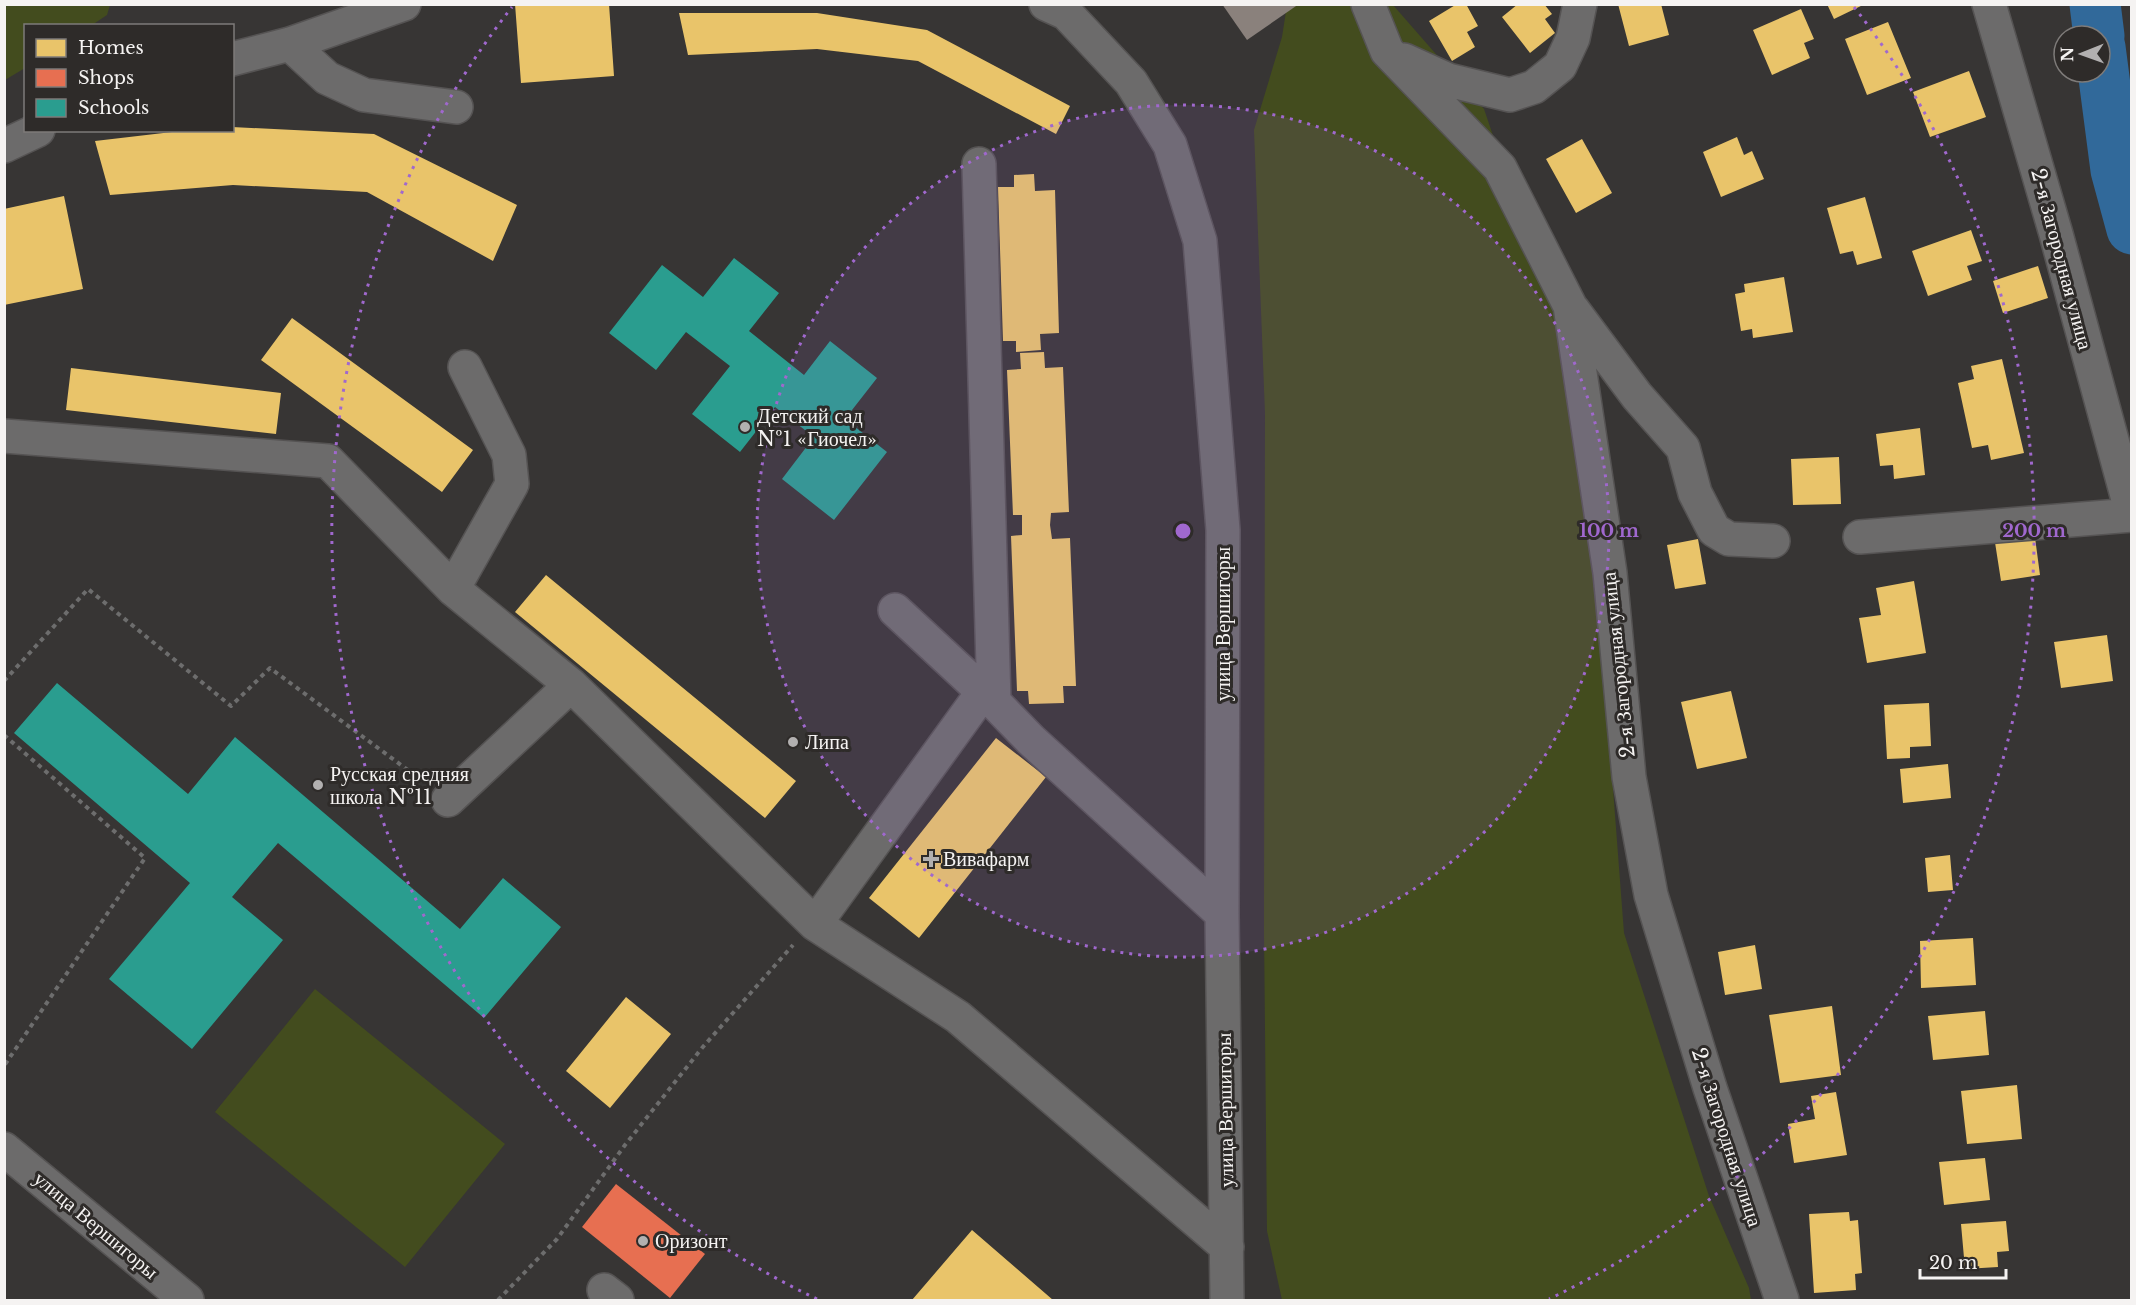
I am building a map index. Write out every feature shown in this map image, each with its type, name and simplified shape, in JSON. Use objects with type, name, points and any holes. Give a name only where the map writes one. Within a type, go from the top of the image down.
[{"type":"street","points":[[234,58],[290,44],[404,4]]},
{"type":"street","name":"2-я Загородная улица","points":[[1368,4],[1387,51],[1500,168],[1570,306],[1610,573],[1629,777],[1651,895],[1710,1088],[1782,1300]]},
{"type":"street","points":[[1387,51],[1448,80],[1510,95],[1534,87],[1560,66],[1573,38],[1580,4]]},
{"type":"street","name":"2-я Загородная улица","points":[[1989,4],[2056,234],[2132,514]]},
{"type":"street","name":"улица Вершигоры","points":[[1060,7],[1131,82],[1170,145],[1200,241],[1223,530],[1222,914],[1227,1300]]},
{"type":"street","points":[[290,44],[327,78],[364,95],[456,107]]},
{"type":"street","points":[[4,146],[34,132]]},
{"type":"street","points":[[815,924],[989,697],[979,164]]},
{"type":"street","points":[[1570,306],[1637,396],[1683,448],[1695,493],[1714,530],[1729,539],[1773,541]]},
{"type":"street","points":[[453,589],[512,484],[509,455],[465,367]]},
{"type":"street","points":[[4,436],[328,461],[453,589],[571,685],[815,924],[958,1017],[1227,1247]]},
{"type":"street","points":[[1860,537],[2132,514]]},
{"type":"street","points":[[895,610],[989,697],[1031,740],[1222,914]]},
{"type":"street","points":[[448,800],[571,685]]},
{"type":"street","name":"улица Вершигоры","points":[[4,1149],[187,1300]]},
{"type":"path","points":[[4,681],[88,589],[231,706],[270,668],[448,800]]},
{"type":"path","points":[[4,735],[145,858],[4,1065]]},
{"type":"path","points":[[498,1300],[557,1239],[625,1145],[702,1048],[794,943],[815,924]]},
{"type":"green space","points":[[5,4],[110,5],[107,15],[94,24],[24,24],[24,69],[5,80]]},
{"type":"green space","points":[[1287,5],[1393,5],[1484,109],[1555,318],[1600,618],[1624,933],[1709,1196],[1749,1288],[1751,1300],[1282,1300],[1267,1231],[1264,930],[1265,413],[1254,130],[1282,37]]},
{"type":"green space","points":[[315,989],[505,1144],[405,1267],[215,1112]]},
{"type":"building: Homes","points":[[515,4],[609,4],[614,76],[521,83]]},
{"type":"building: Homes","points":[[1457,4],[1466,4],[1478,26],[1467,32],[1475,47],[1452,61],[1429,21]]},
{"type":"building: Homes","points":[[1518,4],[1544,4],[1552,14],[1545,19],[1555,33],[1530,53],[1502,17]]},
{"type":"building: Homes","points":[[1618,4],[1661,4],[1669,35],[1629,46]]},
{"type":"building: Homes","points":[[1827,4],[1865,4],[1834,19]]},
{"type":"building: Homes","points":[[1801,9],[1814,39],[1804,43],[1810,58],[1772,75],[1753,30]]},
{"type":"building: Homes","points":[[679,13],[817,13],[927,30],[1070,106],[1056,134],[918,61],[817,49],[688,55]]},
{"type":"building: Homes","points":[[1888,22],[1911,78],[1867,95],[1845,39]]},
{"type":"building: Homes","points":[[1969,71],[1986,117],[1930,137],[1913,92]]},
{"type":"building: Homes","points":[[234,127],[374,134],[517,205],[493,261],[367,192],[233,185],[110,195],[95,141],[172,132],[234,132]]},
{"type":"building: Homes","points":[[1737,137],[1744,155],[1752,151],[1764,179],[1721,197],[1703,152]]},
{"type":"building: Homes","points":[[1582,139],[1612,193],[1576,213],[1546,159]]},
{"type":"building: Homes","points":[[1034,174],[1035,191],[1055,190],[1059,333],[1040,334],[1041,350],[1016,352],[1016,341],[1003,341],[998,187],[1014,187],[1014,175]]},
{"type":"building: Homes","points":[[64,196],[83,289],[4,305],[4,209]]},
{"type":"building: Homes","points":[[1865,197],[1882,258],[1857,265],[1853,251],[1840,254],[1827,208]]},
{"type":"building: Homes","points":[[1971,230],[1982,261],[1967,266],[1972,280],[1928,296],[1912,251]]},
{"type":"building: Homes","points":[[2038,266],[2048,298],[2003,313],[1993,281]]},
{"type":"building: Homes","points":[[1784,277],[1793,332],[1753,338],[1752,329],[1741,331],[1735,294],[1745,292],[1744,284]]},
{"type":"building: Homes","points":[[292,318],[473,450],[442,492],[261,360]]},
{"type":"building: Homes","points":[[1044,352],[1045,368],[1063,367],[1069,512],[1051,513],[1050,525],[1052,539],[1070,538],[1076,686],[1063,686],[1064,703],[1029,704],[1028,691],[1017,691],[1011,536],[1022,535],[1022,515],[1013,515],[1007,370],[1021,369],[1020,353]]},
{"type":"building: Homes","points":[[2002,359],[2024,453],[1991,460],[1988,445],[1972,448],[1958,383],[1974,379],[1971,366]]},
{"type":"building: Homes","points":[[71,368],[281,393],[276,434],[66,410]]},
{"type":"building: Homes","points":[[1920,428],[1925,475],[1894,479],[1893,465],[1880,466],[1876,434]]},
{"type":"building: Homes","points":[[1839,457],[1841,504],[1793,505],[1791,459]]},
{"type":"building: Homes","points":[[2034,530],[2040,575],[2001,581],[1994,536]]},
{"type":"building: Homes","points":[[1698,539],[1706,584],[1675,589],[1667,545]]},
{"type":"building: Homes","points":[[546,575],[796,781],[765,818],[515,612]]},
{"type":"building: Homes","points":[[1914,581],[1926,653],[1867,663],[1859,618],[1881,615],[1876,588]]},
{"type":"building: Homes","points":[[2107,635],[2113,681],[2061,688],[2054,642]]},
{"type":"building: Homes","points":[[1731,691],[1747,758],[1697,769],[1681,702]]},
{"type":"building: Homes","points":[[1929,703],[1931,746],[1910,747],[1910,758],[1887,759],[1884,705]]},
{"type":"building: Homes","points":[[996,738],[1046,777],[919,938],[869,898]]},
{"type":"building: Homes","points":[[1948,764],[1951,798],[1903,803],[1900,769]]},
{"type":"building: Homes","points":[[1950,855],[1953,890],[1928,892],[1925,858]]},
{"type":"building: Homes","points":[[1973,938],[1976,985],[1921,988],[1920,941]]},
{"type":"building: Homes","points":[[1755,945],[1762,989],[1725,995],[1718,952]]},
{"type":"building: Homes","points":[[626,997],[671,1034],[610,1108],[566,1071]]},
{"type":"building: Homes","points":[[1832,1006],[1841,1075],[1780,1083],[1769,1015]]},
{"type":"building: Homes","points":[[1985,1011],[1989,1055],[1933,1060],[1928,1016]]},
{"type":"building: Homes","points":[[2017,1085],[2022,1139],[1967,1144],[1961,1091]]},
{"type":"building: Homes","points":[[1836,1092],[1847,1155],[1794,1163],[1788,1124],[1815,1119],[1811,1096]]},
{"type":"building: Homes","points":[[1985,1158],[1990,1200],[1944,1205],[1939,1162]]},
{"type":"building: Homes","points":[[1849,1212],[1850,1221],[1858,1220],[1862,1273],[1855,1274],[1856,1290],[1814,1293],[1809,1214]]},
{"type":"building: Homes","points":[[2006,1221],[2009,1251],[1997,1252],[1998,1267],[1965,1269],[1961,1224]]},
{"type":"building: Homes","points":[[972,1230],[1053,1300],[912,1300]]},
{"type":"building: Shops","name":"Оризонт","points":[[616,1184],[705,1254],[670,1298],[582,1227]]},
{"type":"building: Schools","points":[[734,258],[779,293],[749,331],[804,375],[830,341],[877,378],[845,419],[887,452],[834,520],[782,479],[814,437],[775,407],[740,452],[692,414],[730,366],[686,332],[656,370],[609,333],[662,265],[703,297]]},
{"type":"building: Schools","points":[[57,683],[188,794],[235,737],[460,929],[503,878],[561,927],[484,1018],[278,843],[232,897],[283,940],[192,1049],[109,979],[190,883],[14,733]]},
{"type":"building: Industry","points":[[1222,4],[1299,4],[1247,40]]},
{"type":"waterway","points":[[2095,4],[2098,24]]},
{"type":"waterway","points":[[2105,84],[2116,170],[2132,229]]},
{"type":"place","name":"Детский сад №1 «Гиочел»","points":[[745,427]]},
{"type":"place","name":"Липа","points":[[793,742]]},
{"type":"place","name":"Русская средняя школа №11","points":[[318,785]]},
{"type":"place","name":"Вивафарм","points":[[931,859]]},
{"type":"place","name":"Оризонт","points":[[643,1241]]}]
